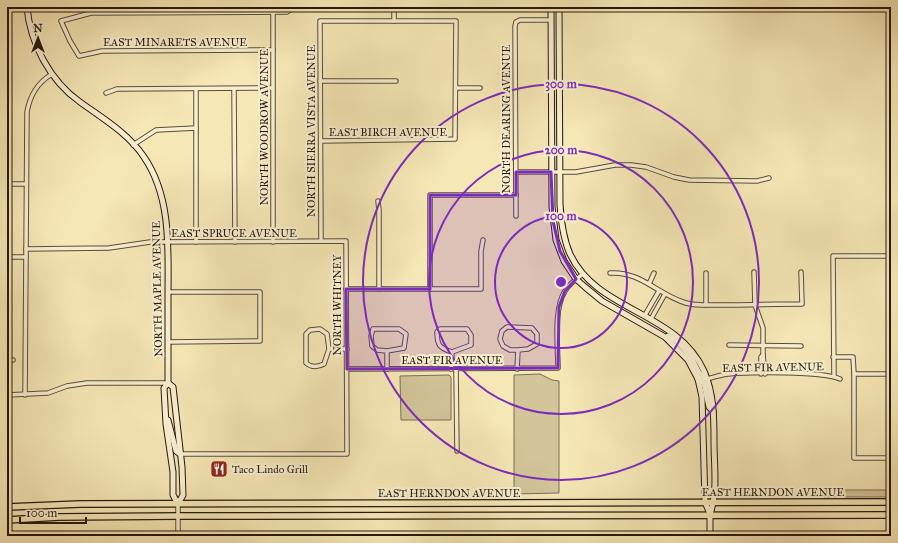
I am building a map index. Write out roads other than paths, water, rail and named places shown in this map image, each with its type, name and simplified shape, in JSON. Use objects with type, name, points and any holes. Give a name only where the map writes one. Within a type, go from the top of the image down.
[{"type":"main road","name":"NORTH MAPLE AVENUE","points":[[27,7],[29,23],[35,40],[52,74],[72,96],[119,130],[144,156],[154,174],[165,211],[168,292],[168,383],[164,388],[165,414],[173,472],[173,495],[178,504]]},
{"type":"main road","points":[[551,7],[552,207],[556,240],[564,261],[576,279],[602,301],[665,337],[684,354],[698,379],[703,405],[705,502],[710,514],[710,536]]},
{"type":"main road","points":[[559,7],[559,172],[563,233],[571,255],[583,274],[604,293],[645,315],[672,332],[691,350],[707,379],[713,411],[715,502],[710,514]]},
{"type":"main road","points":[[654,330],[676,340],[691,357],[701,376],[707,379]]},
{"type":"main road","points":[[698,379],[704,383],[709,407],[713,411]]},
{"type":"main road","name":"NORTH MAPLE AVENUE","points":[[168,383],[173,387],[180,454],[183,495],[178,504]]},
{"type":"main road","points":[[165,414],[176,450],[180,454]]},
{"type":"main road","name":"EAST HERNDON AVENUE","points":[[7,507],[80,504],[891,502]]},
{"type":"main road","name":"EAST HERNDON AVENUE","points":[[7,520],[59,517],[178,516],[891,514]]},
{"type":"street","points":[[101,7],[101,12],[273,12],[291,9]]},
{"type":"street","points":[[394,7],[394,20],[456,21],[456,88],[480,88]]},
{"type":"street","points":[[890,7],[891,122]]},
{"type":"street","name":"EAST MINARETS AVENUE","points":[[101,12],[81,15],[62,21],[70,41],[79,56],[102,51],[273,50]]},
{"type":"street","name":"NORTH WOODROW AVENUE","points":[[273,12],[273,242]]},
{"type":"street","name":"NORTH SIERRA VISTA AVENUE","points":[[321,241],[320,21],[394,20]]},
{"type":"street","name":"NORTH DEARING AVENUE","points":[[516,216],[516,22],[551,20]]},
{"type":"street","points":[[25,395],[28,107],[37,87],[52,74]]},
{"type":"street","points":[[320,81],[396,81]]},
{"type":"street","points":[[106,93],[117,89],[272,88]]},
{"type":"street","name":"EAST BIRCH AVENUE","points":[[320,141],[455,140],[456,88]]},
{"type":"street","points":[[196,89],[196,242]]},
{"type":"street","points":[[234,89],[235,242]]},
{"type":"street","points":[[133,145],[156,130],[196,128]]},
{"type":"street","points":[[516,172],[576,172],[615,164],[631,164],[689,180],[757,181],[769,178]]},
{"type":"street","points":[[7,184],[26,184]]},
{"type":"street","points":[[430,289],[430,195],[516,195]]},
{"type":"street","points":[[378,201],[379,289]]},
{"type":"street","points":[[346,289],[482,289],[481,251],[483,240]]},
{"type":"street","name":"EAST SPRUCE AVENUE","points":[[26,249],[109,248],[143,243],[167,242],[346,241]]},
{"type":"street","name":"NORTH WHITNEY","points":[[180,454],[347,454],[346,241]]},
{"type":"street","points":[[834,376],[833,256],[891,256]]},
{"type":"street","points":[[7,257],[26,257]]},
{"type":"street","points":[[754,272],[755,305],[763,328],[763,355],[761,357],[763,374]]},
{"type":"street","points":[[610,273],[636,276],[659,291],[686,303],[706,305],[755,305],[802,304],[801,272]]},
{"type":"street","points":[[649,284],[654,273]]},
{"type":"street","points":[[706,273],[706,305]]},
{"type":"street","points":[[576,279],[583,274]]},
{"type":"street","name":"EAST FIR AVENUE","points":[[347,369],[558,368],[559,307],[565,291],[576,279]]},
{"type":"street","points":[[645,315],[659,291]]},
{"type":"street","points":[[168,292],[260,292],[260,341],[168,342]]},
{"type":"street","points":[[651,319],[665,294]]},
{"type":"street","points":[[507,327],[532,328],[535,330],[537,334],[537,344],[528,349],[518,350],[510,350],[503,346],[500,339],[502,331],[507,327]]},
{"type":"street","points":[[320,329],[327,334],[329,349],[324,364],[317,367],[310,366],[306,363],[306,334],[310,330],[320,329]]},
{"type":"street","points":[[373,329],[399,329],[406,334],[404,348],[387,351],[377,350],[372,346],[370,336],[373,329]]},
{"type":"street","points":[[440,329],[467,329],[471,335],[471,345],[452,352],[441,349],[437,343],[437,332],[440,329]]},
{"type":"street","points":[[729,345],[801,346]]},
{"type":"street","points":[[329,349],[347,350]]},
{"type":"street","points":[[517,369],[518,350]]},
{"type":"street","points":[[387,351],[387,369]]},
{"type":"street","points":[[451,369],[452,352]]},
{"type":"street","points":[[833,356],[854,357],[854,458],[891,458]]},
{"type":"street","points":[[7,360],[13,360]]},
{"type":"street","points":[[456,369],[456,451]]},
{"type":"street","name":"EAST FIR AVENUE","points":[[707,379],[729,374],[834,376],[840,379]]},
{"type":"street","points":[[854,374],[891,374]]},
{"type":"street","points":[[7,395],[48,393],[67,386],[87,383],[168,383]]},
{"type":"street","name":"NORTH MAPLE AVENUE","points":[[178,504],[178,536]]},
{"type":"place","name":"Taco Lindo Grill","points":[[219,469]]}]
